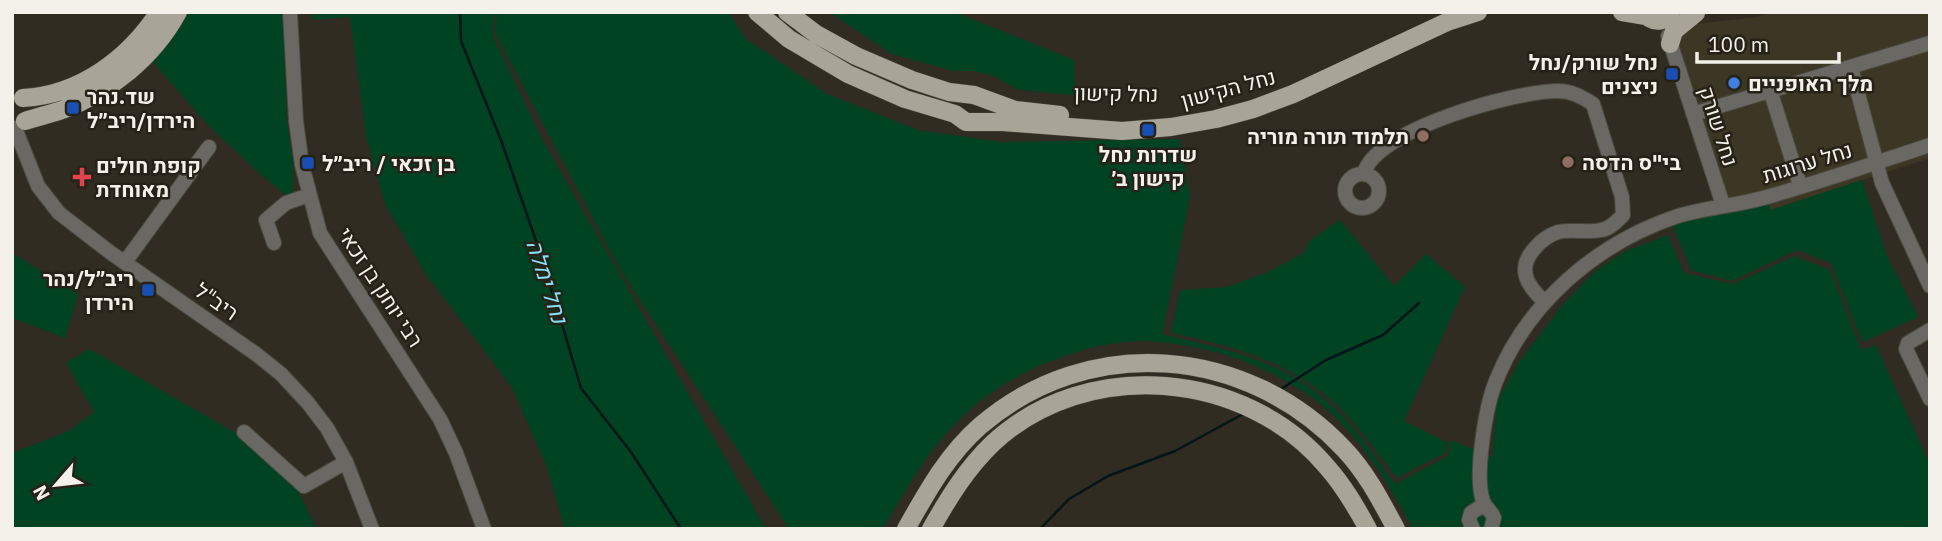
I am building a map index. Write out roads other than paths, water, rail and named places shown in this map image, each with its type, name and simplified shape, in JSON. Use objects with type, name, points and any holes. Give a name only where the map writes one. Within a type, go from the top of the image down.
[{"type":"main road","points":[[17,126],[28,112],[17,96],[61,92],[96,75],[134,45],[159,12]]},
{"type":"main road","points":[[17,126],[79,103],[129,72],[160,39],[178,12]]},
{"type":"main road","name":"נחל הקישון","points":[[757,12],[789,39],[848,74],[905,99],[967,120],[1132,131],[1216,119],[1254,109],[1293,94],[1422,33],[1478,12]]},
{"type":"main road","points":[[787,12],[816,34],[877,66],[932,87],[975,97],[986,111],[982,119],[967,120],[959,103],[975,97]]},
{"type":"main road","name":"נחל קישון","points":[[975,97],[1024,111],[1105,119],[1153,118],[1213,108],[1250,99],[1289,84],[1441,12]]},
{"type":"main road","points":[[1622,12],[1658,15],[1697,12]]},
{"type":"main road","points":[[1670,44],[1674,31],[1697,12]]},
{"type":"main road","points":[[905,529],[935,477],[958,448],[980,426],[1006,407],[1051,382],[1089,370],[1117,363],[1158,361],[1229,374],[1289,402],[1345,450],[1373,487],[1396,529]]},
{"type":"main road","points":[[931,529],[955,487],[976,461],[1018,424],[1058,402],[1093,391],[1118,385],[1153,383],[1219,395],[1273,421],[1326,465],[1352,499],[1368,529]]},
{"type":"street","name":"רבי יוחנן בן זכאי","points":[[290,12],[296,121],[302,166],[320,233],[440,419],[456,453],[484,529]]},
{"type":"street","name":"נחל שורק","points":[[1658,15],[1665,26],[1723,205]]},
{"type":"street","points":[[1693,114],[1930,43]]},
{"type":"street","points":[[1851,67],[1887,195],[1930,286]]},
{"type":"street","points":[[1770,90],[1800,185]]},
{"type":"street","points":[[1364,173],[1375,154],[1395,140],[1473,106],[1529,94],[1559,91],[1581,97],[1593,104],[1622,197],[1623,215],[1616,223],[1601,230],[1556,233],[1532,250],[1525,262],[1525,274],[1533,291],[1545,302]]},
{"type":"street","name":"ריב\"ל","points":[[17,126],[32,173],[47,199],[75,226],[246,346],[281,374],[327,428],[346,462],[372,529]]},
{"type":"street","name":"נחל ערוגות","points":[[1491,529],[1494,518],[1482,508],[1480,486],[1490,396],[1517,339],[1545,302],[1568,280],[1617,243],[1677,217],[1762,198],[1930,145]]},
{"type":"street","points":[[125,262],[209,148]]},
{"type":"street","points":[[274,243],[266,220],[286,203],[309,195]]},
{"type":"street","points":[[1930,330],[1908,343],[1906,349],[1930,399]]},
{"type":"street","points":[[244,432],[304,486],[346,462]]},
{"type":"street","points":[[1473,529],[1469,518],[1482,508]]},
{"type":"waterway","name":"נחל ימלה","points":[[460,12],[461,41],[501,140],[544,264],[581,388],[631,452],[681,529]]},
{"type":"waterway","points":[[1278,391],[1326,360],[1383,335],[1419,303]]},
{"type":"waterway","points":[[1040,529],[1069,499],[1108,476],[1175,451],[1243,414]]},
{"type":"place","name":"נחל שורק/נחל ניצנים","points":[[1672,74]]},
{"type":"place","name":"מלך האופניים","points":[[1734,83]]},
{"type":"place","name":"שד.נהר הירדן/ריב״ל","points":[[73,108]]},
{"type":"place","name":"שדרות נחל קישון ב׳","points":[[1148,130]]},
{"type":"place","name":"תלמוד תורה מוריה","points":[[1423,136]]},
{"type":"place","name":"בי\"ס הדסה","points":[[1568,162]]},
{"type":"place","name":"בן זכאי / ריב״ל","points":[[308,163]]},
{"type":"place","name":"קופת חולים מאוחדת","points":[[82,177]]},
{"type":"place","name":"ריב״ל/נהר הירדן","points":[[148,290]]}]
